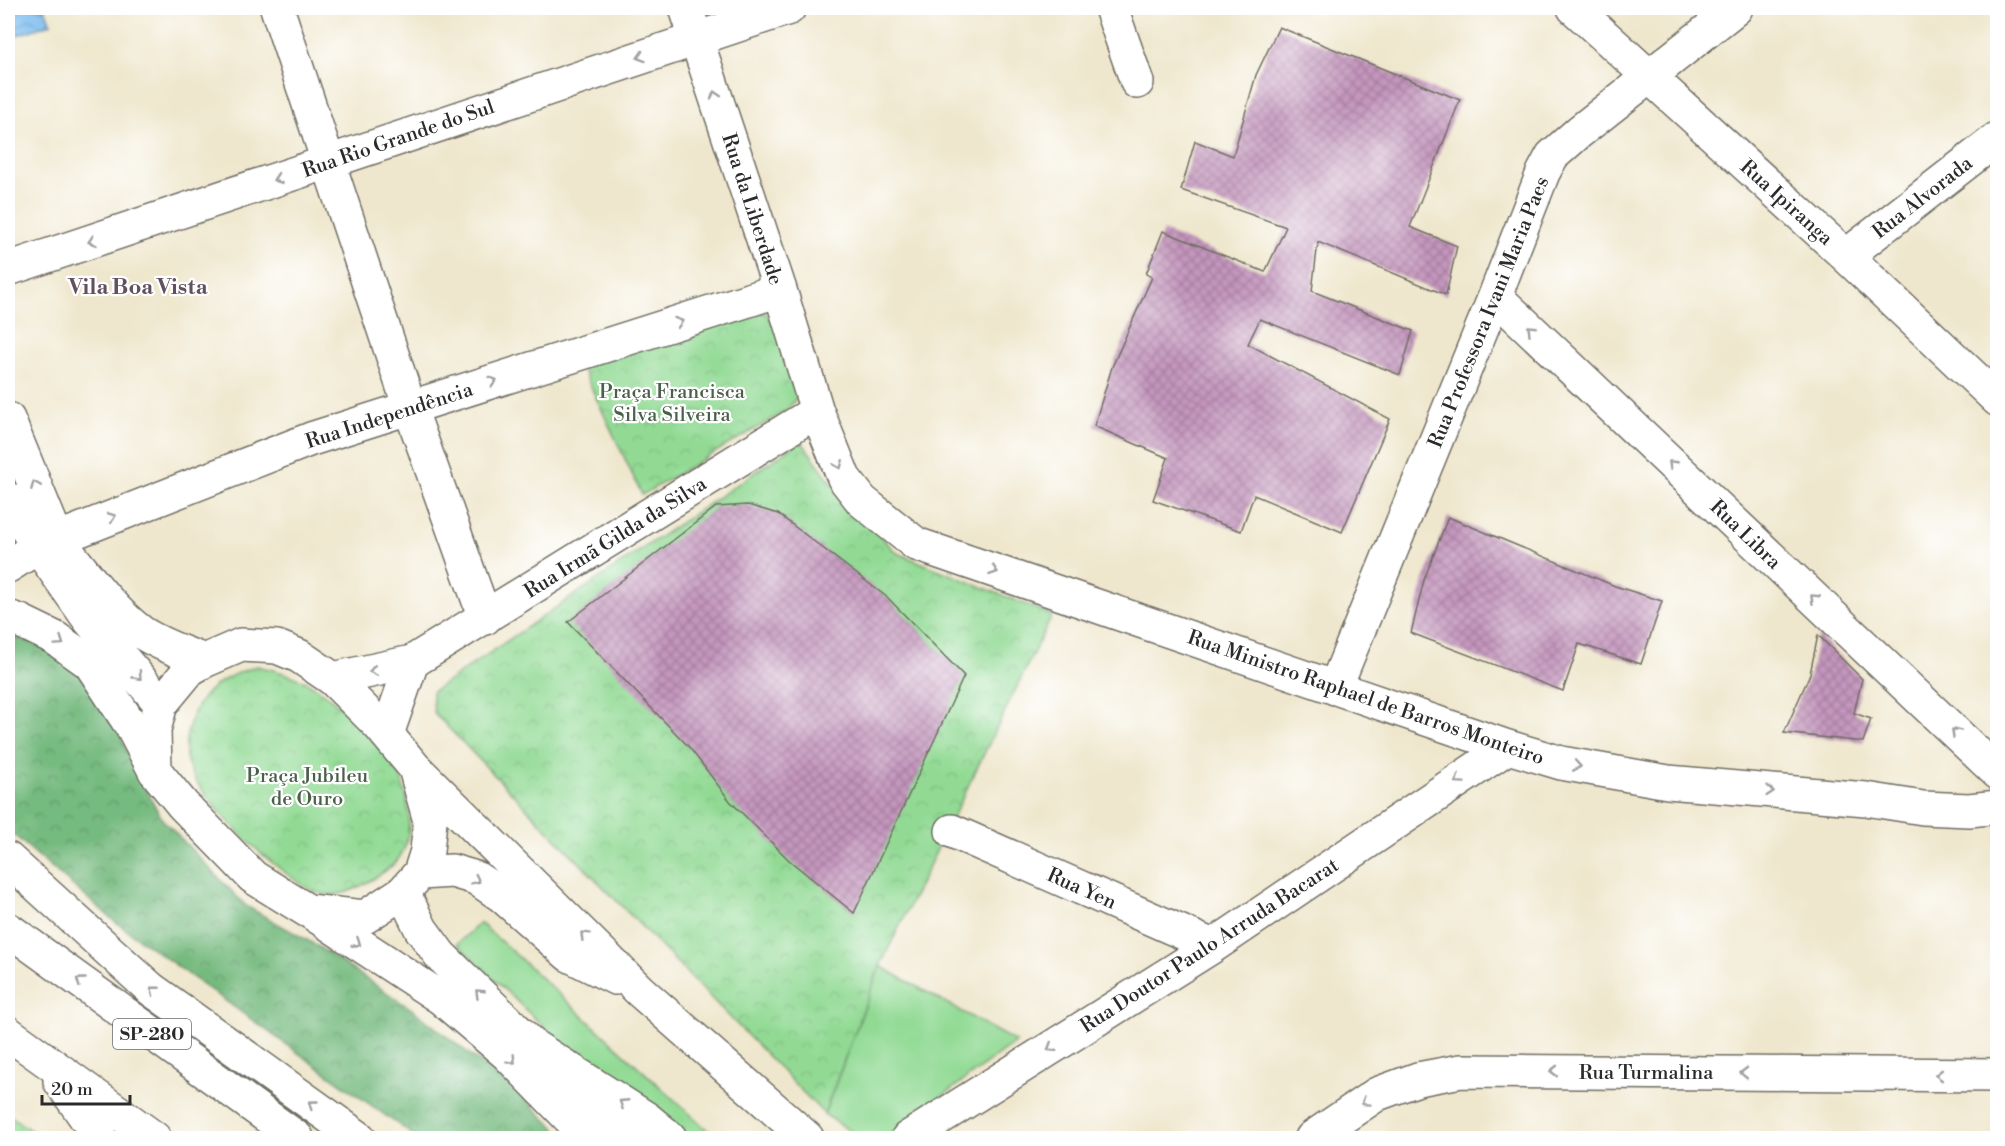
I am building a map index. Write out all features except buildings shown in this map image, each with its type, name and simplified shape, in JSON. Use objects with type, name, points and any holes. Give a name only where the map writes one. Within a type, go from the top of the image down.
[{"type":"main road","points":[[277,8],[410,408],[484,618]]},
{"type":"main road","name":"Rua da Liberdade","points":[[686,8],[780,290],[817,411]]},
{"type":"main road","name":"Rua Rio Grande do Sul","points":[[8,269],[789,8]]},
{"type":"main road","points":[[1111,8],[1137,82]]},
{"type":"main road","name":"Rua Ipiranga","points":[[1574,8],[1846,256],[1998,400]]},
{"type":"main road","name":"Rua Professora Ivani Maria Paes","points":[[1335,687],[1496,296],[1543,173],[1552,156],[1736,8]]},
{"type":"main road","name":"Rua Alvorada","points":[[1846,256],[1998,138]]},
{"type":"main road","name":"Rua Independência","points":[[8,566],[48,543],[311,439],[780,290]]},
{"type":"main road","name":"Rua Libra","points":[[1496,296],[1998,772]]},
{"type":"main road","name":"Rua Irmã Gilda da Silva","points":[[333,679],[412,662],[817,411]]},
{"type":"main road","name":"Rua Ministro Raphael de Barros Monteiro","points":[[817,411],[844,478],[862,501],[916,544],[1508,747],[1561,763],[1668,782],[1866,799],[1923,808],[1969,810],[1998,807]]},
{"type":"main road","points":[[8,419],[48,543],[88,618],[161,704]]},
{"type":"main road","points":[[8,499],[48,543],[140,631],[163,644],[204,661]]},
{"type":"main road","points":[[8,617],[55,638],[90,663],[132,727],[155,771],[183,805],[253,877],[441,998],[507,1054],[589,1138]]},
{"type":"main road","points":[[155,771],[154,730],[161,704],[190,669],[241,645],[277,647],[299,656],[333,679],[387,734],[415,768],[640,991],[807,1138]]},
{"type":"main road","points":[[387,734],[412,662]]},
{"type":"main road","name":"Rua Doutor Paulo Arruda Bacarat","points":[[908,1138],[1213,946],[1508,747]]},
{"type":"main road","points":[[415,768],[430,821],[427,851],[412,883],[421,929],[440,955],[624,1138]]},
{"type":"main road","name":"Rua Yen","points":[[952,831],[1213,946]]},
{"type":"main road","points":[[8,859],[151,989],[359,1138]]},
{"type":"main road","points":[[308,911],[365,916],[412,883],[452,870],[476,878],[501,895],[569,956],[640,991]]},
{"type":"main road","name":"SP-280","points":[[8,928],[297,1138]]},
{"type":"main road","points":[[8,1033],[154,1138]]},
{"type":"main road","points":[[533,1046],[647,1119],[670,1138]]},
{"type":"main road","points":[[48,1062],[100,1138]]},
{"type":"main road","name":"Rua Turmalina","points":[[1312,1138],[1377,1094],[1418,1079],[1461,1071],[1998,1075]]},
{"type":"green space","name":"Praça Francisca Silva Silveira","points":[[745,308],[767,314],[779,331],[798,396],[786,411],[642,495],[581,366]]},
{"type":"green space","points":[[801,441],[847,503],[897,553],[1052,615],[880,966],[824,1114],[434,713],[432,692]]},
{"type":"green space","points":[[8,637],[58,650],[113,712],[128,756],[162,819],[246,906],[314,944],[413,1010],[518,1092],[565,1138],[417,1138],[114,921],[8,830]]},
{"type":"green space","name":"Praça Jubileu de Ouro","points":[[257,666],[302,680],[330,698],[360,726],[400,776],[409,818],[404,849],[396,862],[388,869],[351,891],[335,895],[323,894],[301,884],[242,836],[208,798],[191,773],[185,749],[188,730],[198,705],[212,688],[222,681]]},
{"type":"green space","points":[[480,923],[716,1138],[660,1138],[457,944]]},
{"type":"green space","points":[[880,966],[1016,1042],[885,1138],[859,1137],[824,1114]]},
{"type":"green space","points":[[8,1114],[41,1138],[8,1138]]},
{"type":"water","points":[[24,8],[45,8],[51,24],[11,37],[8,24],[17,12]]},
{"type":"district","name":"Vila Boa Vista","points":[[138,286]]}]
